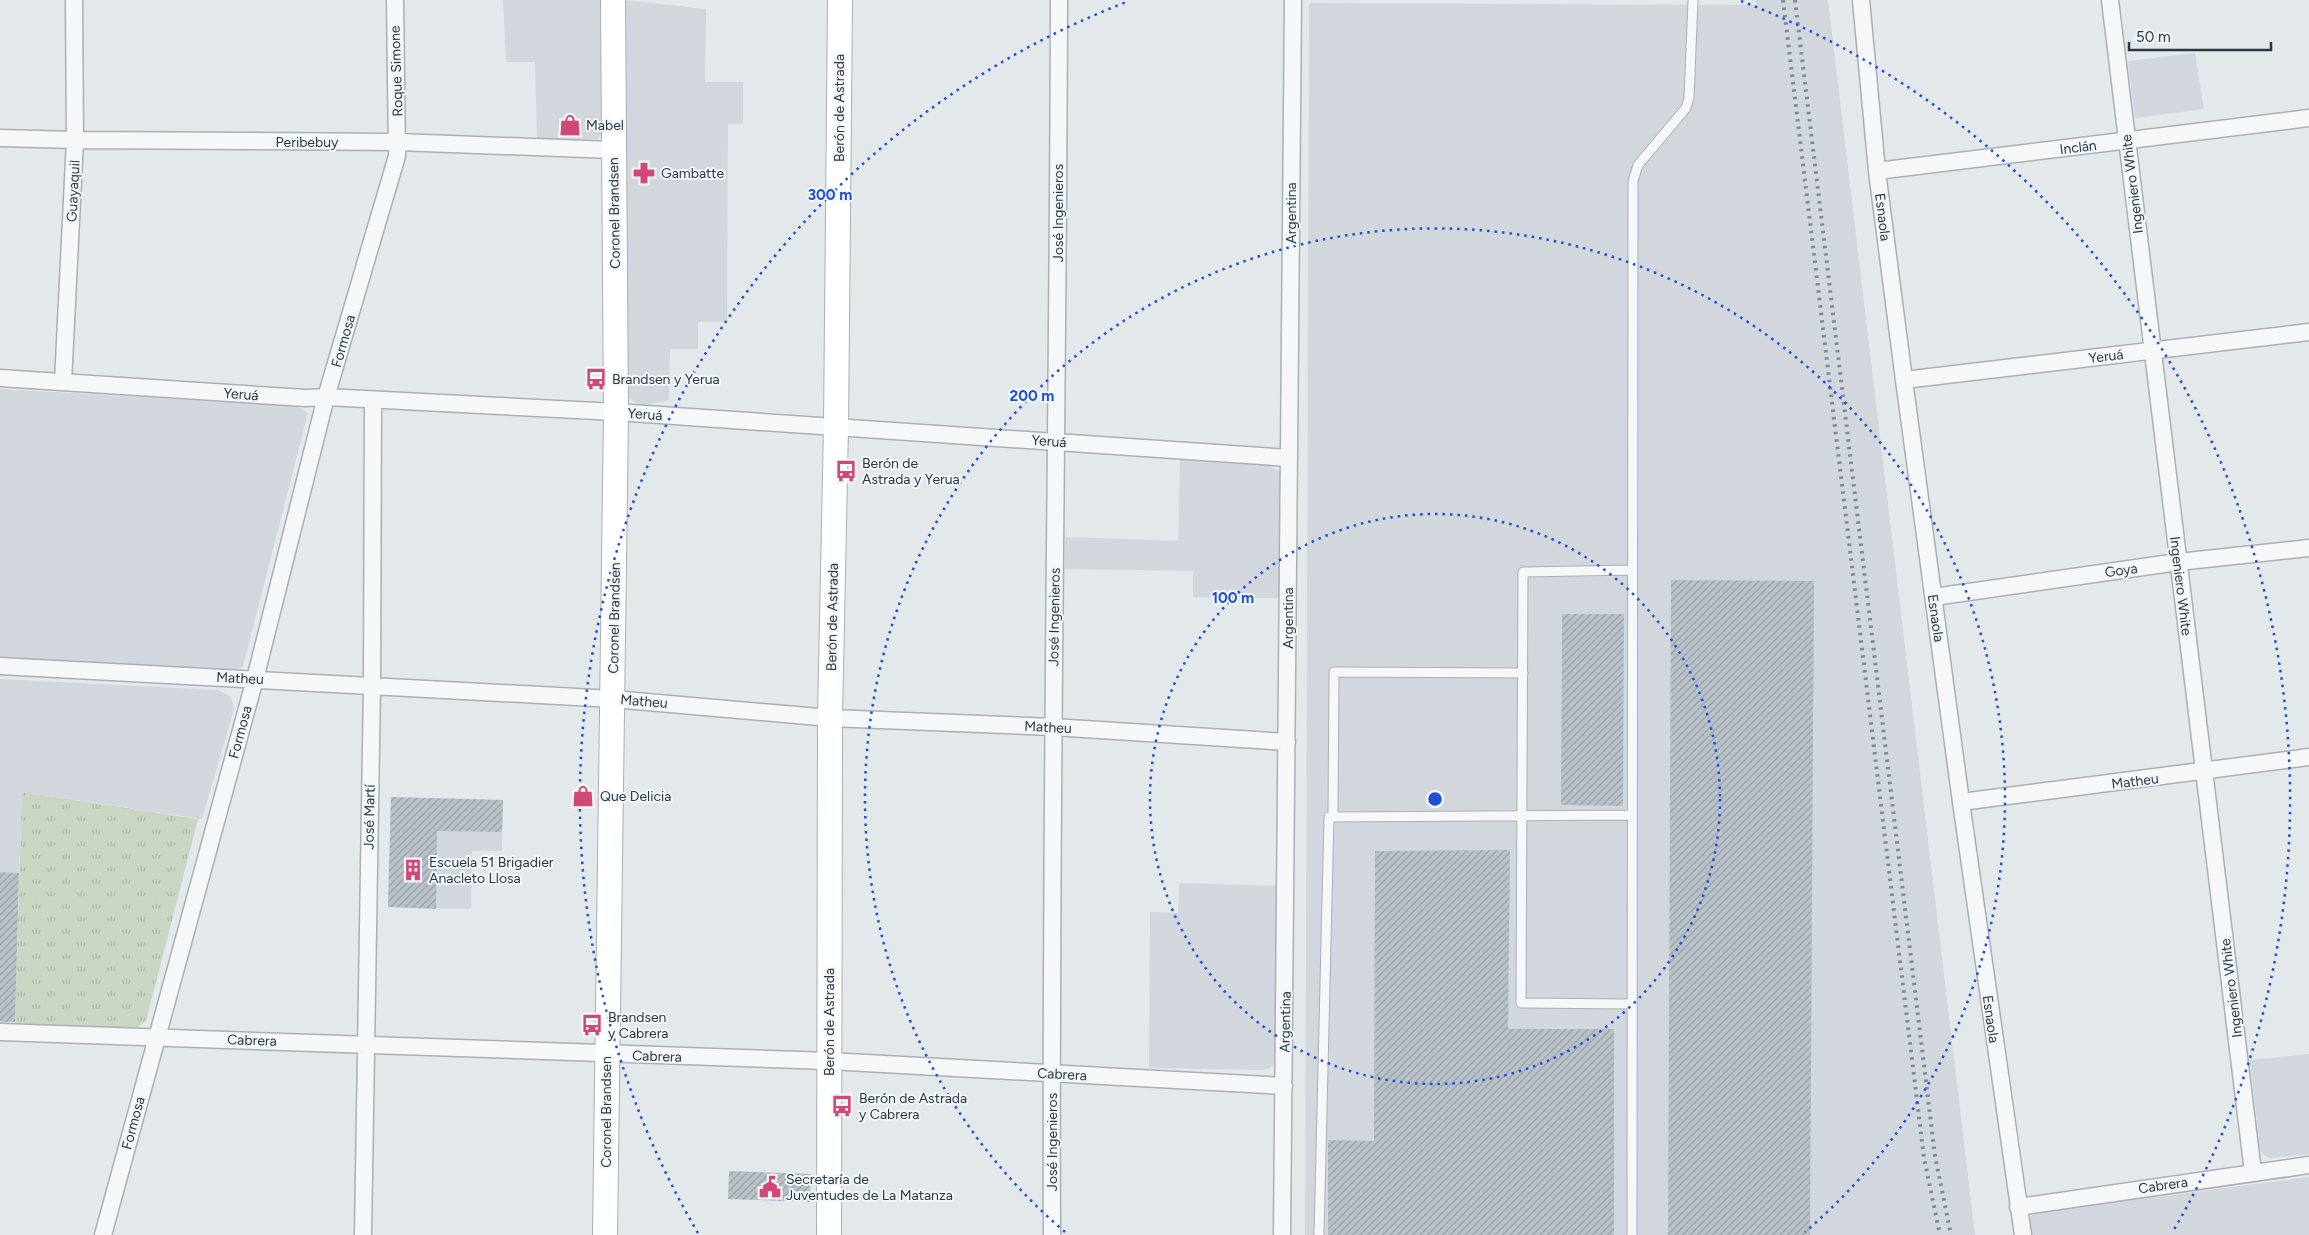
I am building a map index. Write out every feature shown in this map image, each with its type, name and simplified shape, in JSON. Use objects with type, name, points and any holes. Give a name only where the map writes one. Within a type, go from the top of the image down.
[{"type":"street","name":"Guayaquil","points":[[62,382],[75,140],[74,0]]},
{"type":"street","name":"Roque Simone","points":[[394,0],[398,142]]},
{"type":"street","name":"Coronel Brandsen","points":[[605,1235],[616,412],[613,0]]},
{"type":"street","name":"Berón de Astrada","points":[[829,1235],[830,718],[836,427],[840,0]]},
{"type":"street","name":"José Ingenieros","points":[[1052,1235],[1052,727],[1058,442],[1059,0]]},
{"type":"street","name":"Argentina","points":[[1282,1235],[1288,742],[1293,0]]},
{"type":"street","name":"Esnaola","points":[[1860,0],[1877,171],[1904,380],[1960,802],[2023,1235]]},
{"type":"street","name":"Ingeniero White","points":[[2110,0],[2253,1172]]},
{"type":"street","name":"Inclán","points":[[1877,171],[2127,142],[2309,118]]},
{"type":"street","name":"Peribebuy","points":[[0,138],[398,142],[613,150]]},
{"type":"street","name":"Formosa","points":[[103,1235],[254,679],[326,397],[397,156],[398,142]]},
{"type":"street","name":"Yeruá","points":[[1904,380],[2309,332]]},
{"type":"street","name":"Yeruá","points":[[0,378],[306,398],[326,397],[616,412],[1289,458]]},
{"type":"street","name":"José Martí","points":[[363,1235],[372,685],[373,400]]},
{"type":"street","name":"Goya","points":[[1934,597],[2178,562],[2309,548]]},
{"type":"street","name":"Matheu","points":[[0,666],[613,699],[830,718],[1052,727],[1288,742]]},
{"type":"street","name":"Matheu","points":[[1960,802],[2205,772],[2309,757]]},
{"type":"street","name":"Cabrera","points":[[0,1032],[365,1044],[606,1055],[829,1061],[1284,1086]]},
{"type":"street","name":"Cabrera","points":[[2018,1206],[2309,1165]]},
{"type":"lane","points":[[1632,1235],[1633,181],[1638,165],[1683,114],[1686,108],[1689,98],[1693,0]]},
{"type":"lane","points":[[1632,570],[1523,572],[1521,1002],[1632,1004]]},
{"type":"lane","points":[[1333,817],[1334,672],[1522,674]]},
{"type":"lane","points":[[1319,1235],[1329,817],[1632,815]]},
{"type":"shaded area","points":[[503,0],[600,0],[603,132],[598,139],[537,139],[535,62],[506,62]]},
{"type":"shaded area","points":[[625,0],[706,9],[705,82],[743,82],[743,124],[728,124],[727,322],[698,322],[698,349],[670,349],[669,400],[641,406],[628,398],[626,393]]},
{"type":"shaded area","points":[[1755,0],[1828,0],[1975,1235],[1305,1235],[1309,3],[1756,5]]},
{"type":"shaded area","points":[[2195,53],[2204,109],[2135,118],[2128,61]]},
{"type":"shaded area","points":[[0,389],[296,406],[308,413],[243,666],[235,671],[0,657]]},
{"type":"shaded area","points":[[1180,458],[1266,464],[1279,471],[1283,476],[1281,598],[1193,597],[1193,571],[1065,569],[1065,537],[1178,541]]},
{"type":"shaded area","points":[[0,679],[218,690],[231,697],[234,709],[202,819],[22,792],[19,873],[0,872]]},
{"type":"shaded area","name":"Escuela 51 Brigadier Anacleto Llosa","points":[[391,797],[503,800],[502,851],[472,851],[471,909],[388,907]]},
{"type":"shaded area","points":[[1179,883],[1278,886],[1276,1061],[1270,1068],[1262,1070],[1149,1068],[1150,912],[1178,913]]},
{"type":"shaded area","points":[[2309,1054],[2309,1154],[2270,1158],[2264,1155],[2260,1149],[2250,1060]]},
{"type":"shaded area","points":[[2309,1177],[2309,1235],[2028,1235],[2027,1223],[2032,1215],[2042,1212]]},
{"type":"green space","points":[[22,792],[198,819],[146,1021],[134,1030],[15,1023]]},
{"type":"building","points":[[1671,580],[1814,581],[1810,1235],[1668,1235]]},
{"type":"building","points":[[1562,614],[1624,614],[1623,806],[1561,805]]},
{"type":"building","name":"Escuela 51 Brigadier Anacleto Llosa","points":[[391,797],[503,800],[502,832],[437,831],[436,909],[388,907]]},
{"type":"building","points":[[1510,850],[1508,1029],[1614,1029],[1614,1235],[1328,1235],[1328,1140],[1374,1141],[1375,851]]},
{"type":"building","points":[[0,872],[19,873],[15,1022],[0,1022]]},
{"type":"building","name":"Secretaría de Juventudes de La Matanza","points":[[729,1171],[811,1174],[810,1202],[728,1199]]},
{"type":"railway","points":[[1783,0],[1924,1158],[1940,1235]]},
{"type":"railway","points":[[1795,0],[1935,1156],[1951,1235]]},
{"type":"place","name":"Mabel","points":[[570,125]]},
{"type":"place","name":"Gambatte","points":[[644,173]]},
{"type":"place","name":"Brandsen y Yerua","points":[[596,379]]},
{"type":"place","name":"Berón de Astrada y Yerua","points":[[846,471]]},
{"type":"place","name":"Que Delicia","points":[[583,796]]},
{"type":"place","name":"Escuela 51 Brigadier Anacleto Llosa","points":[[413,870]]},
{"type":"place","name":"Brandsen y Cabrera","points":[[592,1025]]},
{"type":"place","name":"Berón de Astrada y Cabrera","points":[[842,1106]]},
{"type":"place","name":"Secretaría de Juventudes de La Matanza","points":[[770,1187]]}]
